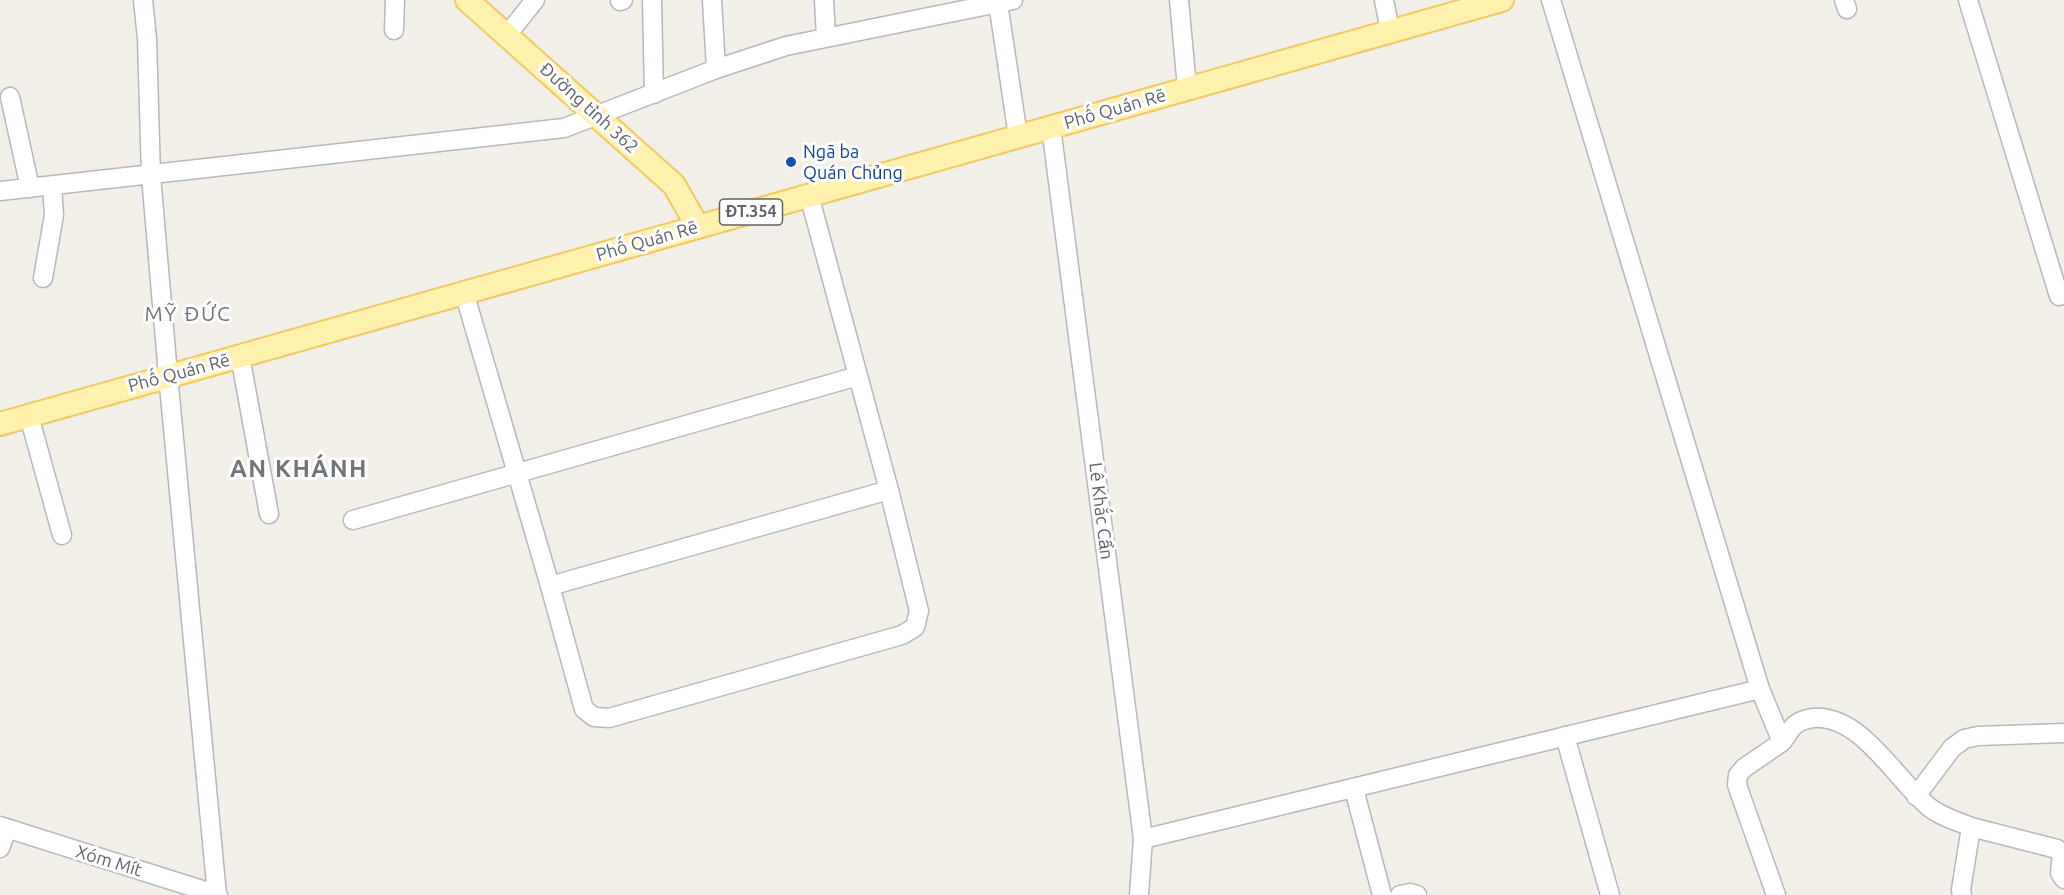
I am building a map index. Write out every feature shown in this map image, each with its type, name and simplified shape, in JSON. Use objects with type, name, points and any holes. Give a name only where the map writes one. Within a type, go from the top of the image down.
[{"type":"main road","name":"Đường tỉnh 362","points":[[467,0],[674,184],[698,227]]},
{"type":"main road","name":"Phố Quán Rẽ","points":[[0,424],[1502,0]]},
{"type":"street","points":[[143,0],[147,39],[151,176],[218,895]]},
{"type":"street","points":[[394,30],[395,0]]},
{"type":"street","points":[[507,35],[535,0]]},
{"type":"street","points":[[652,0],[654,94]]},
{"type":"street","points":[[712,0],[716,69]]},
{"type":"street","points":[[824,0],[826,37]]},
{"type":"street","points":[[1179,0],[1187,88]]},
{"type":"street","points":[[1384,0],[1390,31]]},
{"type":"street","points":[[1551,0],[1760,689],[1782,742]]},
{"type":"street","points":[[1968,0],[2059,296]]},
{"type":"street","points":[[0,191],[151,176],[564,128],[716,69],[786,46],[930,8],[1006,1],[1018,136]]},
{"type":"street","points":[[10,97],[30,188]]},
{"type":"street","name":"Lê Khắc Cẩn","points":[[1051,127],[1143,839],[1139,895]]},
{"type":"street","points":[[43,278],[54,215],[52,186]]},
{"type":"street","points":[[464,292],[584,709],[594,717],[609,718],[902,635],[915,627],[920,611],[809,195]]},
{"type":"street","points":[[240,356],[269,514]]},
{"type":"street","points":[[353,520],[858,376]]},
{"type":"street","points":[[29,416],[62,535]]},
{"type":"street","points":[[550,586],[889,490]]},
{"type":"street","points":[[1143,839],[1760,689]]},
{"type":"street","points":[[1776,895],[1737,785],[1738,775],[1744,768],[1782,742],[1794,725],[1806,719],[1823,717],[1846,724],[1864,739],[1916,796],[1932,809],[1971,826],[2057,849],[2062,853],[2060,873],[2064,879]]},
{"type":"street","points":[[1916,796],[1952,748],[1964,739],[1978,736],[2064,734]]},
{"type":"street","points":[[1565,736],[1610,895]]},
{"type":"street","points":[[1354,789],[1382,895]]},
{"type":"street","points":[[1962,895],[1960,890],[1971,826]]},
{"type":"street","points":[[0,848],[3,828]]},
{"type":"street","name":"Xóm Mít","points":[[3,828],[218,895]]},
{"type":"street","points":[[1400,895],[1410,893],[1417,895]]},
{"type":"place","name":"Ngã ba Quán Chủng","points":[[791,162]]},
{"type":"district","name":"MỸ ĐỨC","points":[[188,314]]},
{"type":"district","name":"AN KHÁNH","points":[[299,469]]}]
